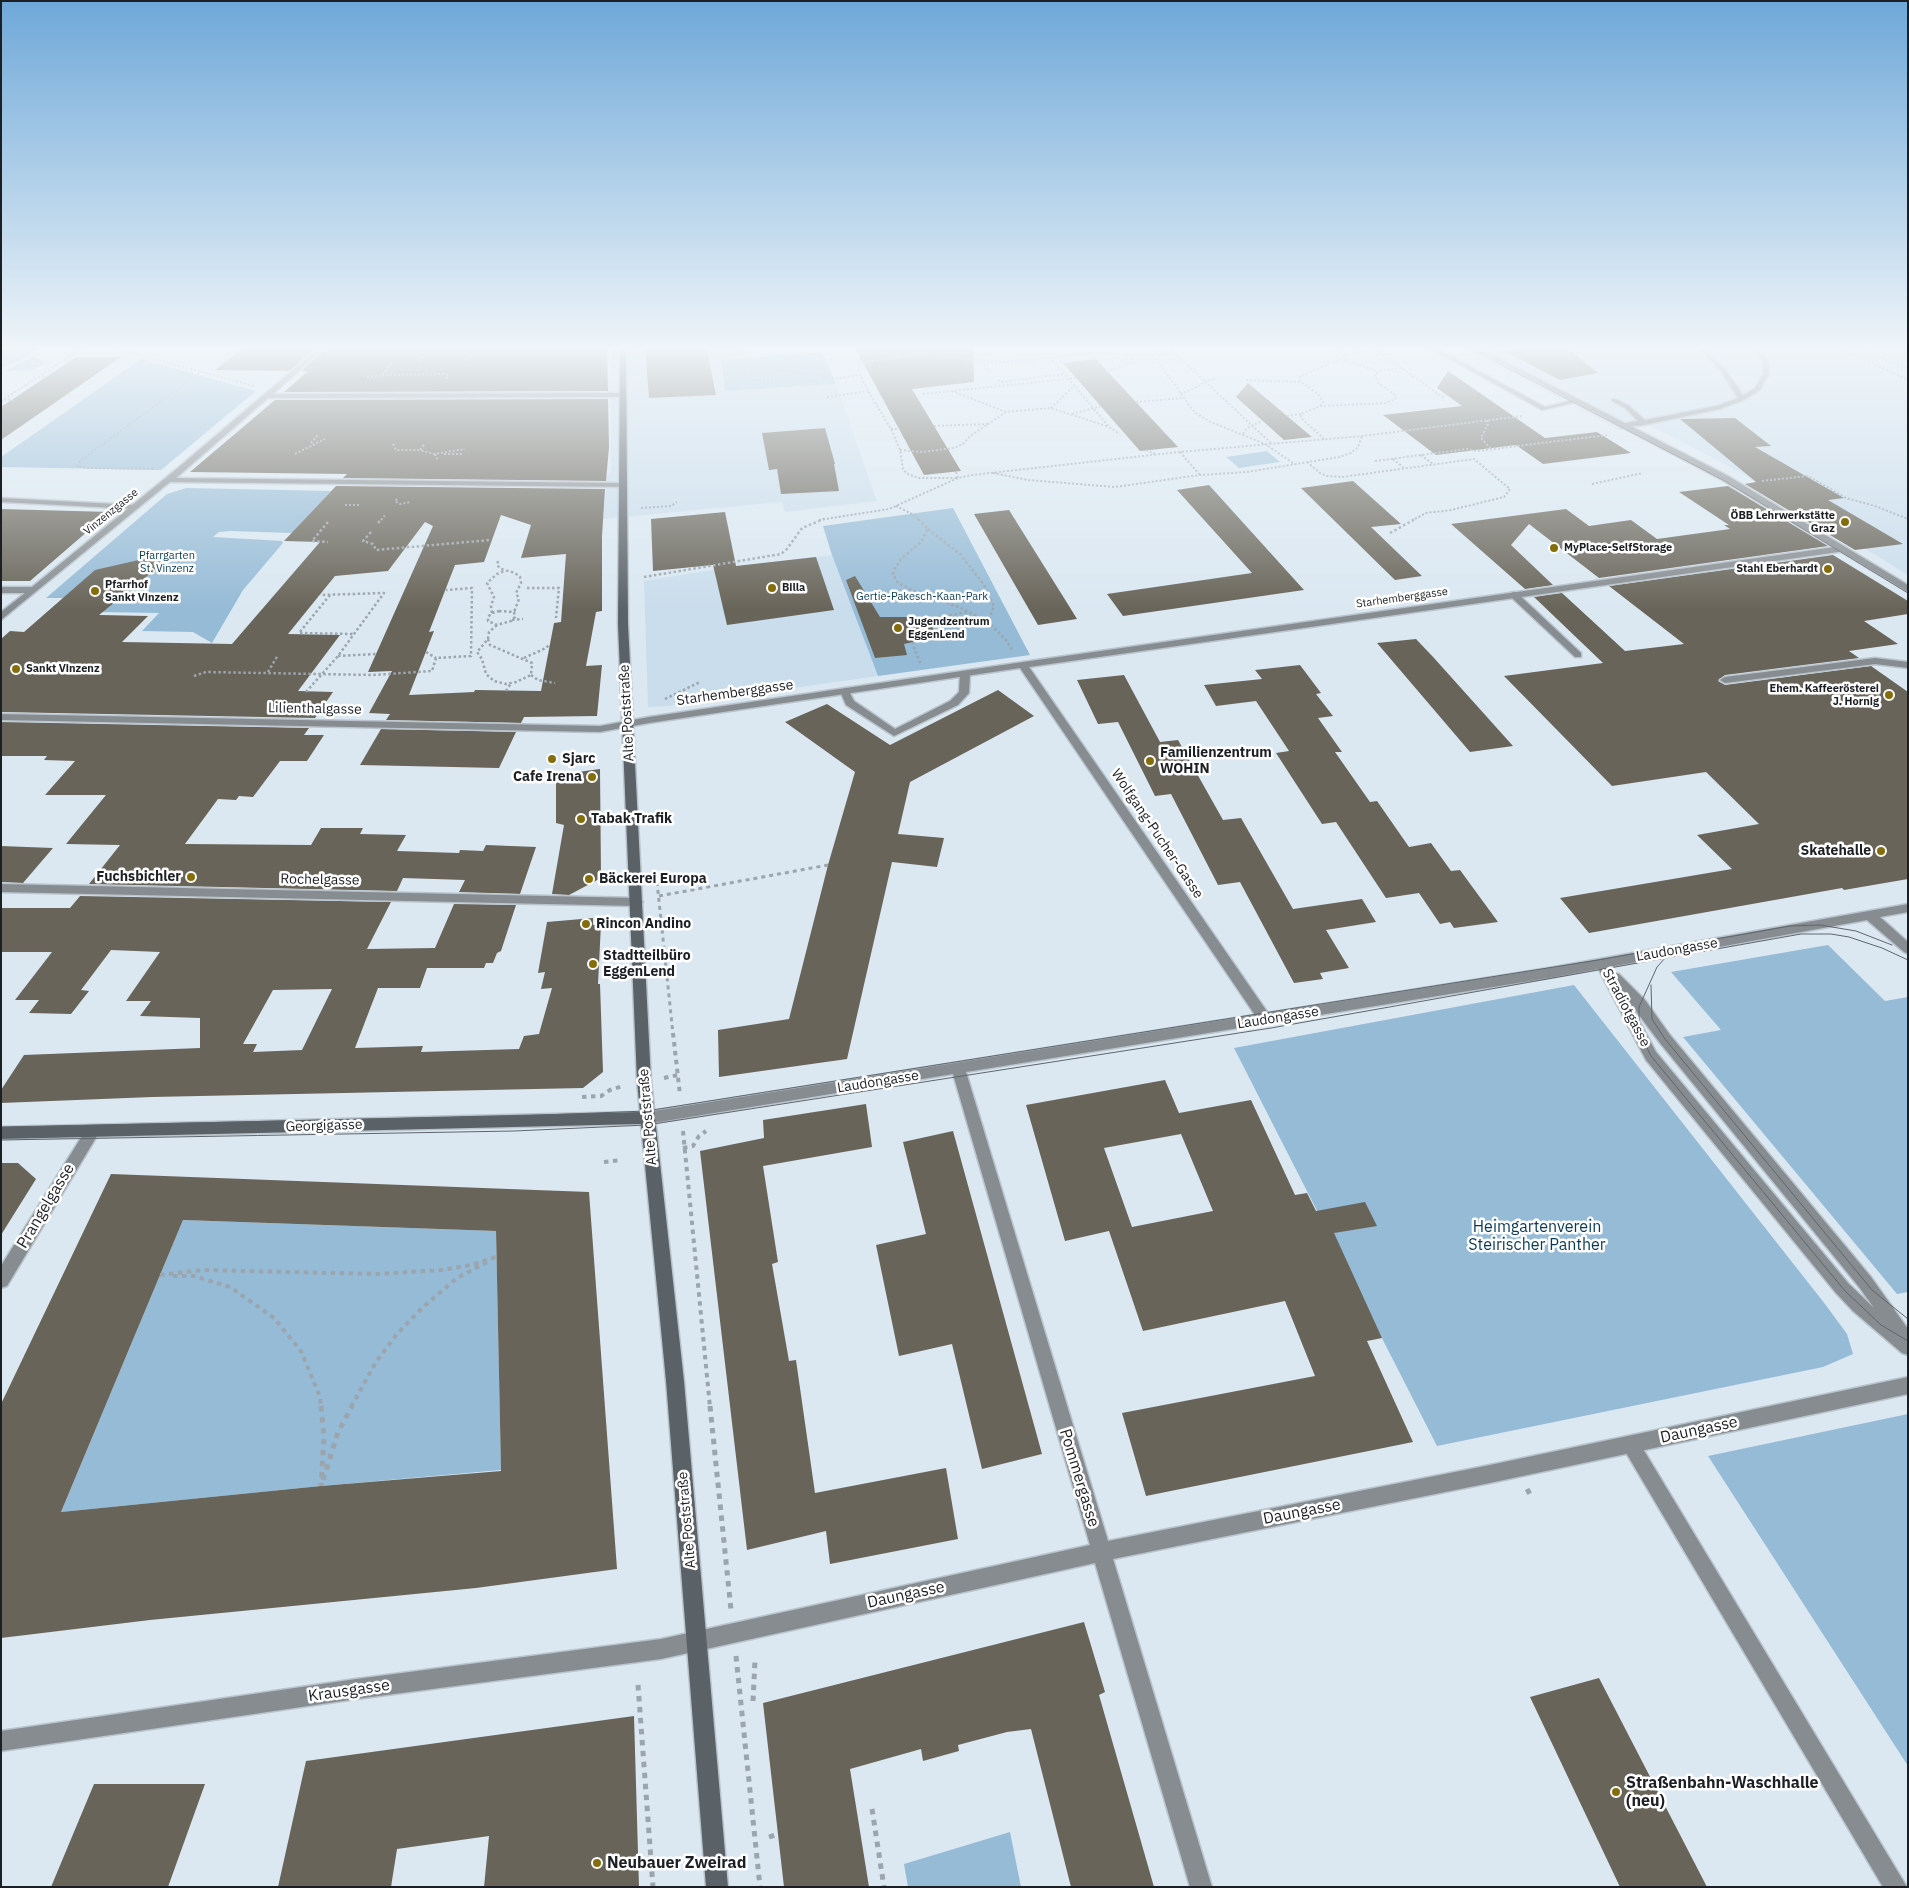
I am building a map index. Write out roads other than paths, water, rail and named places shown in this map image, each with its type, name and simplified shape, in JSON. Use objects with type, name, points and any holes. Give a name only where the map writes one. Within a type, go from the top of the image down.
[{"type":"main road","name":"Alte Poststraße","points":[[622,434],[623,624],[647,1118],[675,1381],[717,1887]]},
{"type":"main road","name":"Georgigasse","points":[[1,1133],[647,1118]]},
{"type":"street","name":"Vinzenzgasse","points":[[1,617],[223,434]]},
{"type":"street","points":[[1640,434],[1725,478],[1908,589]]},
{"type":"street","points":[[169,480],[622,485]]},
{"type":"street","points":[[1,500],[135,507]]},
{"type":"street","name":"Starhemberggasse","points":[[628,725],[966,674],[1019,661],[1842,549]]},
{"type":"street","points":[[1,590],[33,590]]},
{"type":"street","points":[[1514,595],[1578,655]]},
{"type":"street","name":"Wolfgang-Pucher-Gasse","points":[[1019,661],[1266,1020]]},
{"type":"street","points":[[1724,680],[1875,661],[1908,665]]},
{"type":"street","points":[[846,691],[850,703],[894,733],[954,703],[964,693],[966,674]]},
{"type":"street","name":"Lilienthalgasse","points":[[1,717],[600,729],[628,725]]},
{"type":"street","name":"Rochelgasse","points":[[1,888],[637,902]]},
{"type":"street","name":"Laudongasse","points":[[647,1118],[1266,1020],[1602,964],[1908,908]]},
{"type":"street","points":[[1869,915],[1908,949]]},
{"type":"street","name":"Stradiotgasse","points":[[1602,964],[1640,1004],[1665,1039],[1865,1282],[1908,1342]]},
{"type":"street","name":"Stradiotgasse","points":[[1602,964],[1651,1056],[1845,1292],[1908,1347]]},
{"type":"street","name":"Pommergasse","points":[[958,1069],[1201,1887]]},
{"type":"street","name":"Prangelgasse","points":[[1,1281],[92,1132]]},
{"type":"street","name":"Daungasse","points":[[696,1640],[1102,1552],[1631,1445],[1908,1385]]},
{"type":"street","points":[[1631,1445],[1896,1887]]},
{"type":"street","name":"Krausgasse","points":[[1,1741],[356,1689],[661,1649],[696,1640]]},
{"type":"tram line","points":[[1635,434],[1723,480],[1908,593]]},
{"type":"tram line","points":[[1,1127],[518,1116],[646,1111],[1598,960],[1790,926],[1820,925],[1856,931],[1892,945]]},
{"type":"tram line","points":[[1665,958],[1801,934],[1831,934],[1849,937],[1882,948],[1908,960]]},
{"type":"tram line","points":[[1,1140],[514,1131],[647,1125],[1271,1028],[1665,958]]},
{"type":"tram line","points":[[1665,958],[1657,967],[1639,1007],[1639,1023],[1644,1042],[1651,1056],[1845,1291],[1881,1325],[1908,1341]]},
{"type":"tram line","points":[[1651,985],[1652,1019],[1665,1039],[1872,1290],[1908,1319]]},
{"type":"place","name":"ÖBB Lehrwerkstätte Graz","points":[[1845,522]]},
{"type":"place","name":"MyPlace-SelfStorage","points":[[1554,548]]},
{"type":"place","name":"Stahl Eberhardt","points":[[1828,569]]},
{"type":"place","name":"Billa","points":[[772,588]]},
{"type":"place","name":"Pfarrhof Sankt Vinzenz","points":[[95,591]]},
{"type":"place","name":"Jugendzentrum EggenLend","points":[[898,628]]},
{"type":"place","name":"Sankt Vinzenz","points":[[16,669]]},
{"type":"place","name":"Ehem. Kaffeerösterei J. Hornig","points":[[1889,695]]},
{"type":"place","name":"Sjarc","points":[[552,759]]},
{"type":"place","name":"Familienzentrum WOHIN","points":[[1150,761]]},
{"type":"place","name":"Cafe Irena","points":[[592,777]]},
{"type":"place","name":"Tabak Trafik","points":[[581,819]]},
{"type":"place","name":"Skatehalle","points":[[1881,851]]},
{"type":"place","name":"Fuchsbichler","points":[[191,877]]},
{"type":"place","name":"Bäckerei Europa","points":[[589,879]]},
{"type":"place","name":"Rincon Andino","points":[[586,924]]},
{"type":"place","name":"Stadtteilbüro EggenLend","points":[[593,964]]},
{"type":"place","name":"Straßenbahn-Waschhalle (neu)","points":[[1616,1792]]},
{"type":"place","name":"Neubauer Zweirad","points":[[597,1863]]},
{"type":"park label","name":"Pfarrgarten St. Vinzenz","points":[[167,562]]},
{"type":"park label","name":"Gertie-Pakesch-Kaan-Park","points":[[922,597]]},
{"type":"park label","name":"Heimgartenverein Steirischer Panther","points":[[1537,1236]]}]
